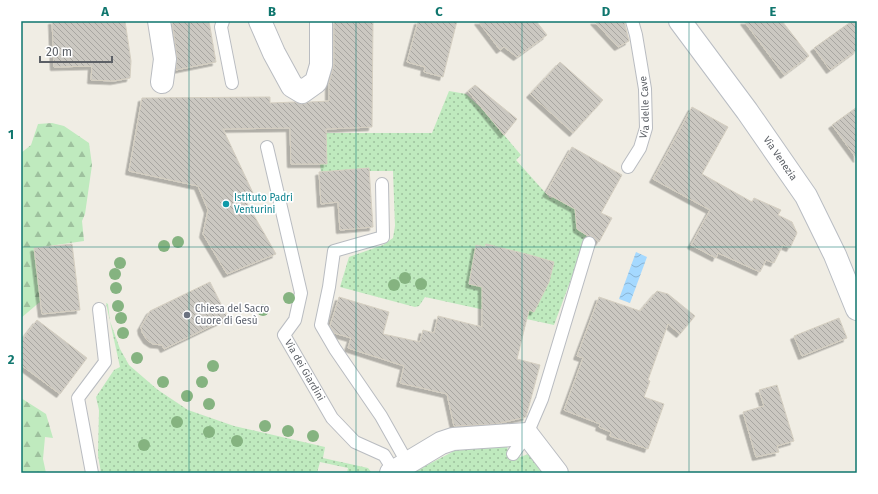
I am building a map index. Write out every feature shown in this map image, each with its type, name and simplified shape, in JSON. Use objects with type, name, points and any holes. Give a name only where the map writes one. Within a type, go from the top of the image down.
[{"type":"street","points":[[159,21],[165,59],[162,82]]},
{"type":"street","points":[[260,21],[274,54],[292,86],[302,92],[316,82],[321,65],[321,21]]},
{"type":"street","name":"Via Venezia","points":[[680,21],[747,111],[806,196],[836,254],[857,309]]},
{"type":"street","points":[[398,469],[441,443],[453,439],[527,434],[557,473]]},
{"type":"lane","points":[[223,21],[221,27],[232,83]]},
{"type":"lane","name":"Via delle Cave","points":[[628,167],[640,148],[646,128],[645,89],[636,35],[632,21]]},
{"type":"lane","name":"Via dei Giardini","points":[[267,147],[301,293],[295,320],[284,335],[308,374],[332,418],[355,442],[384,455],[398,469]]},
{"type":"lane","points":[[382,184],[384,237],[334,251],[329,287],[321,325],[335,349],[381,416],[398,469]]},
{"type":"lane","points":[[513,454],[527,434],[542,399],[589,243]]},
{"type":"lane","points":[[92,473],[78,398],[105,362],[99,309]]},
{"type":"green space","points":[[449,91],[466,94],[481,108],[521,155],[516,160],[550,198],[554,197],[575,209],[577,229],[587,236],[554,325],[425,297],[419,306],[415,307],[340,287],[349,257],[383,245],[393,238],[395,226],[393,171],[369,171],[369,168],[321,173],[320,164],[326,133],[432,133]]},
{"type":"green space","points":[[52,123],[64,126],[89,143],[92,165],[85,214],[82,221],[84,241],[35,248],[41,301],[21,318],[21,153],[31,145],[38,124]]},
{"type":"green space","points":[[106,303],[108,304],[110,321],[120,349],[129,365],[158,390],[188,410],[234,426],[325,447],[323,458],[368,468],[372,473],[347,473],[348,468],[320,462],[317,473],[101,473],[98,455],[99,410],[96,397],[114,370],[120,367]]},
{"type":"green space","points":[[21,398],[46,414],[53,438],[45,437],[43,459],[46,473],[21,473]]},
{"type":"green space","points":[[506,439],[508,452],[520,457],[534,452],[545,473],[412,473],[456,450]]},
{"type":"water","points":[[636,252],[647,257],[630,303],[619,299]]},
{"type":"building","points":[[52,21],[125,21],[131,61],[130,78],[114,81],[91,80],[92,66],[54,67]]},
{"type":"building","points":[[172,21],[209,21],[216,62],[176,70],[177,57]]},
{"type":"building","points":[[334,21],[373,21],[372,127],[326,129],[327,164],[291,164],[290,128],[223,129],[253,193],[244,198],[276,254],[227,274],[203,234],[208,210],[198,186],[129,171],[142,98],[270,97],[270,103],[295,102],[302,104],[329,101],[329,83],[334,65]]},
{"type":"building","points":[[418,21],[457,21],[443,77],[424,72],[425,67],[407,62]]},
{"type":"building","points":[[478,21],[536,21],[547,35],[517,57],[504,47],[500,50]]},
{"type":"building","points":[[594,21],[624,21],[629,41],[618,47]]},
{"type":"building","points":[[744,21],[782,21],[809,56],[784,75]]},
{"type":"building","points":[[852,21],[857,21],[857,50],[830,70],[814,48]]},
{"type":"building","points":[[560,62],[603,100],[573,133],[530,94]]},
{"type":"building","points":[[475,85],[517,119],[504,135],[468,91]]},
{"type":"building","points":[[692,107],[728,127],[702,174],[752,202],[754,198],[781,210],[778,215],[792,222],[797,233],[790,248],[783,245],[774,263],[766,260],[760,272],[718,253],[716,258],[691,245],[710,210],[653,179]]},
{"type":"building","points":[[857,107],[857,159],[832,125]]},
{"type":"building","points":[[572,147],[622,175],[601,213],[612,218],[599,242],[592,236],[588,236],[577,229],[575,209],[546,193]]},
{"type":"building","points":[[369,168],[373,227],[340,230],[338,202],[321,204],[319,172]]},
{"type":"building","points":[[72,244],[80,310],[42,314],[34,248]]},
{"type":"building","points":[[486,244],[554,262],[549,282],[534,312],[529,310],[517,359],[540,365],[526,417],[496,424],[454,426],[447,394],[400,383],[404,366],[348,348],[351,338],[334,333],[330,326],[339,297],[389,312],[383,334],[420,342],[423,330],[434,333],[438,316],[482,327],[482,287],[469,284],[476,245],[485,247]]},
{"type":"building","name":"Chiesa del Sacro Cuore di Gesù","points":[[210,282],[228,318],[164,349],[162,345],[153,344],[147,340],[141,327],[150,311]]},
{"type":"building","points":[[657,291],[668,294],[695,316],[680,334],[668,324],[648,380],[650,381],[644,397],[664,404],[648,449],[610,436],[611,432],[599,427],[600,424],[564,410],[583,358],[577,356],[599,297],[640,311]]},
{"type":"building","points":[[839,318],[847,338],[802,356],[794,336]]},
{"type":"building","points":[[37,320],[87,358],[60,394],[21,365],[21,341]]},
{"type":"building","points":[[777,385],[794,441],[777,446],[779,452],[756,457],[743,412],[764,406],[759,390]]},
{"type":"place","name":"Istituto Padri Venturini","points":[[226,204]]},
{"type":"place","name":"Chiesa del Sacro Cuore di Gesù","points":[[187,315]]}]
